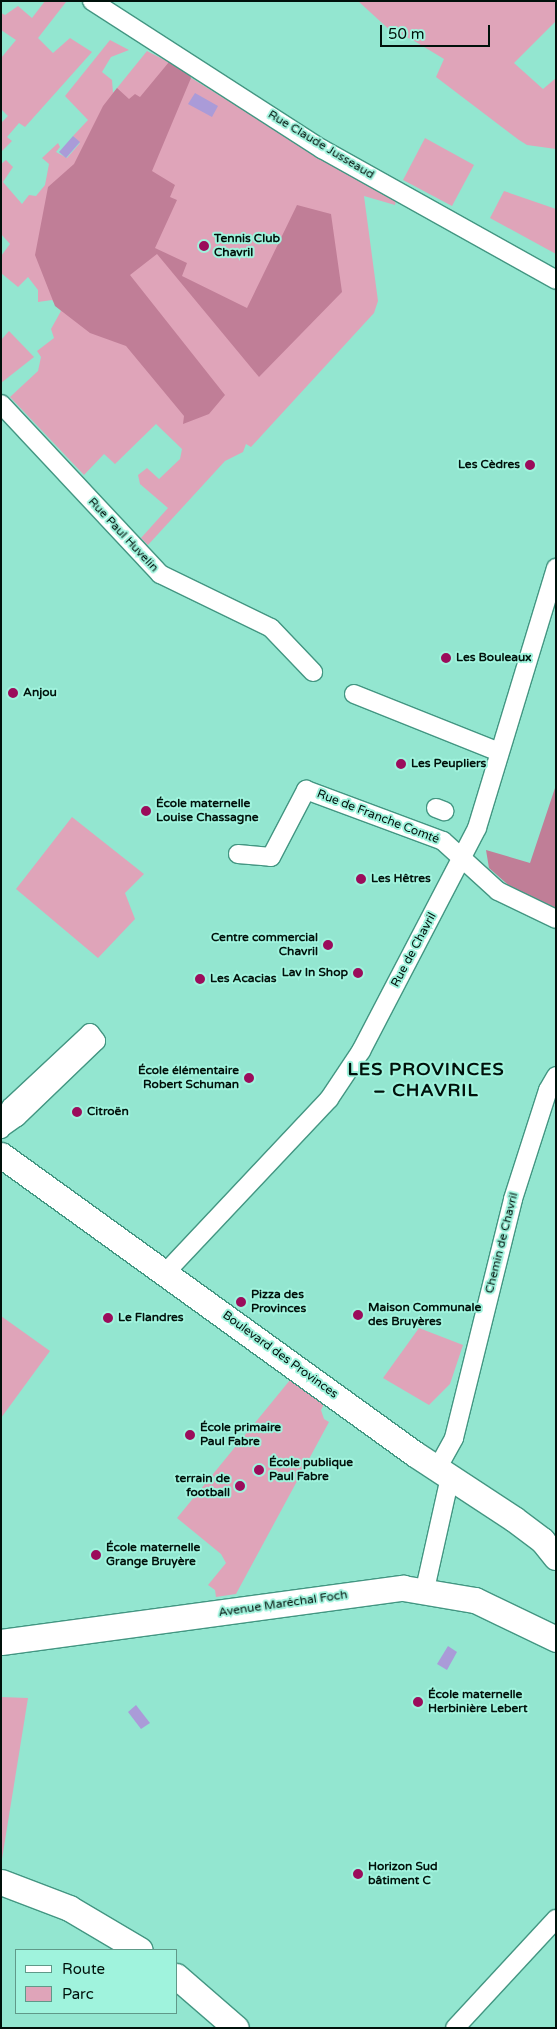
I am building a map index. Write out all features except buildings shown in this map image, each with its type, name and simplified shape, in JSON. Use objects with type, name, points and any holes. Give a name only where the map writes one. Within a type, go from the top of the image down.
[{"type":"main road","name":"Boulevard des Provinces","points":[[1,1155],[445,1473],[542,1540],[556,1557]]},
{"type":"main road","name":"Avenue Maréchal Foch","points":[[1,1642],[403,1588],[425,1589],[475,1600],[556,1639]]},
{"type":"main road","points":[[1,1882],[69,1908],[138,1949]]},
{"type":"main road","points":[[178,1978],[236,2028]]},
{"type":"street","name":"Rue Claude Jusseaud","points":[[92,1],[322,149],[556,280]]},
{"type":"street","name":"Rue Paul Huvelin","points":[[1,404],[160,574],[271,628],[313,672]]},
{"type":"street","name":"Rue de Chavril","points":[[166,1272],[343,1081],[464,858],[477,828],[556,568]]},
{"type":"street","points":[[354,694],[499,752]]},
{"type":"street","name":"Rue de Franche Comté","points":[[238,854],[271,857],[306,790],[443,841],[464,858]]},
{"type":"street","points":[[464,858],[498,892],[556,919]]},
{"type":"street","points":[[90,1033],[96,1040],[17,1117],[2,1127],[11,1107],[90,1033]]},
{"type":"street","name":"Chemin de Chavril","points":[[425,1589],[448,1486],[445,1473],[512,1199],[548,1090],[556,1076]]},
{"type":"street","points":[[454,2028],[556,1919]]},
{"type":"green space","points":[[45,1],[66,2],[38,38],[53,53],[70,38],[92,52],[25,127],[19,123],[7,137],[12,141],[1,152],[1,123],[8,116],[1,109],[1,58],[16,40],[1,30],[1,13],[5,15],[18,6],[32,18]]},
{"type":"green space","points":[[358,1],[556,1],[556,21],[514,63],[543,89],[556,78],[556,149],[527,145],[519,140],[436,77],[444,59],[411,39],[393,33]]},
{"type":"green space","name":"Tennis Club Chavril","points":[[110,40],[129,50],[111,57],[102,72],[112,80],[113,93],[147,51],[188,72],[188,76],[310,151],[397,195],[395,205],[364,196],[378,301],[374,313],[251,447],[246,444],[243,452],[225,461],[148,545],[141,538],[168,508],[140,484],[138,475],[147,468],[159,479],[180,459],[182,449],[156,424],[115,464],[104,454],[84,475],[10,397],[38,371],[41,357],[37,351],[54,338],[51,329],[61,311],[52,300],[38,302],[38,290],[28,277],[18,287],[1,273],[1,256],[10,244],[1,234],[1,164],[6,160],[13,167],[3,182],[22,204],[29,195],[36,196],[45,185],[49,164],[42,158],[58,143],[60,147],[56,152],[67,158],[80,143],[73,136],[88,120],[65,96]]},
{"type":"green space","points":[[425,138],[474,165],[452,206],[403,180]]},
{"type":"green space","points":[[504,191],[556,209],[556,254],[490,218]]},
{"type":"green space","points":[[9,331],[34,357],[1,383],[1,340]]},
{"type":"green space","points":[[72,817],[144,874],[125,893],[135,919],[98,958],[16,889]]},
{"type":"green space","points":[[1,1316],[50,1351],[1,1418]]},
{"type":"green space","points":[[419,1328],[463,1345],[450,1384],[429,1405],[383,1378]]},
{"type":"green space","name":"École publique Paul Fabre","points":[[290,1380],[324,1404],[321,1410],[324,1419],[329,1422],[236,1594],[216,1597],[215,1590],[208,1585],[226,1563],[221,1554],[177,1518]]},
{"type":"green space","points":[[1,1697],[28,1698],[2,1859],[1,1859]]},
{"type":"shaded area","points":[[169,62],[188,72],[191,78],[152,171],[175,185],[170,197],[177,200],[155,248],[187,263],[182,276],[247,308],[297,205],[331,214],[342,292],[259,377],[157,254],[130,275],[225,395],[209,414],[183,424],[184,416],[126,346],[90,333],[55,306],[35,255],[48,187],[74,164],[103,106],[117,88],[129,99],[135,94],[140,97]]},
{"type":"shaded area","points":[[195,93],[218,106],[212,117],[188,104]]},
{"type":"shaded area","points":[[73,136],[80,142],[66,158],[59,152]]},
{"type":"shaded area","points":[[556,785],[556,908],[514,890],[489,868],[486,850],[530,863]]},
{"type":"shaded area","points":[[448,1646],[457,1652],[447,1670],[437,1664]]},
{"type":"shaded area","points":[[136,1705],[150,1723],[141,1729],[128,1712]]},
{"type":"place","name":"Tennis Club Chavril","points":[[204,246]]},
{"type":"place","name":"Les Cèdres","points":[[530,465]]},
{"type":"place","name":"Les Bouleaux","points":[[446,658]]},
{"type":"place","name":"Anjou","points":[[13,693]]},
{"type":"place","name":"Les Peupliers","points":[[401,764]]},
{"type":"place","name":"École maternelle Louise Chassagne","points":[[146,811]]},
{"type":"place","name":"Les Hêtres","points":[[361,879]]},
{"type":"place","name":"Centre commercial Chavril","points":[[328,945]]},
{"type":"place","name":"Lav In Shop","points":[[358,973]]},
{"type":"place","name":"Les Acacias","points":[[200,979]]},
{"type":"place","name":"École élémentaire Robert Schuman","points":[[249,1078]]},
{"type":"place","name":"Citroën","points":[[77,1112]]},
{"type":"place","name":"Pizza des Provinces","points":[[241,1302]]},
{"type":"place","name":"Maison Communale des Bruyères","points":[[358,1315]]},
{"type":"place","name":"Le Flandres","points":[[108,1318]]},
{"type":"place","name":"École primaire Paul Fabre","points":[[190,1435]]},
{"type":"place","name":"École publique Paul Fabre","points":[[259,1470]]},
{"type":"place","name":"terrain de football","points":[[240,1486]]},
{"type":"place","name":"École maternelle Grange Bruyère","points":[[96,1555]]},
{"type":"place","name":"École maternelle Herbinière Lebert","points":[[418,1702]]},
{"type":"place","name":"Horizon Sud bâtiment C","points":[[358,1874]]},
{"type":"district","name":"LES PROVINCES – CHAVRIL","points":[[426,1080]]}]
